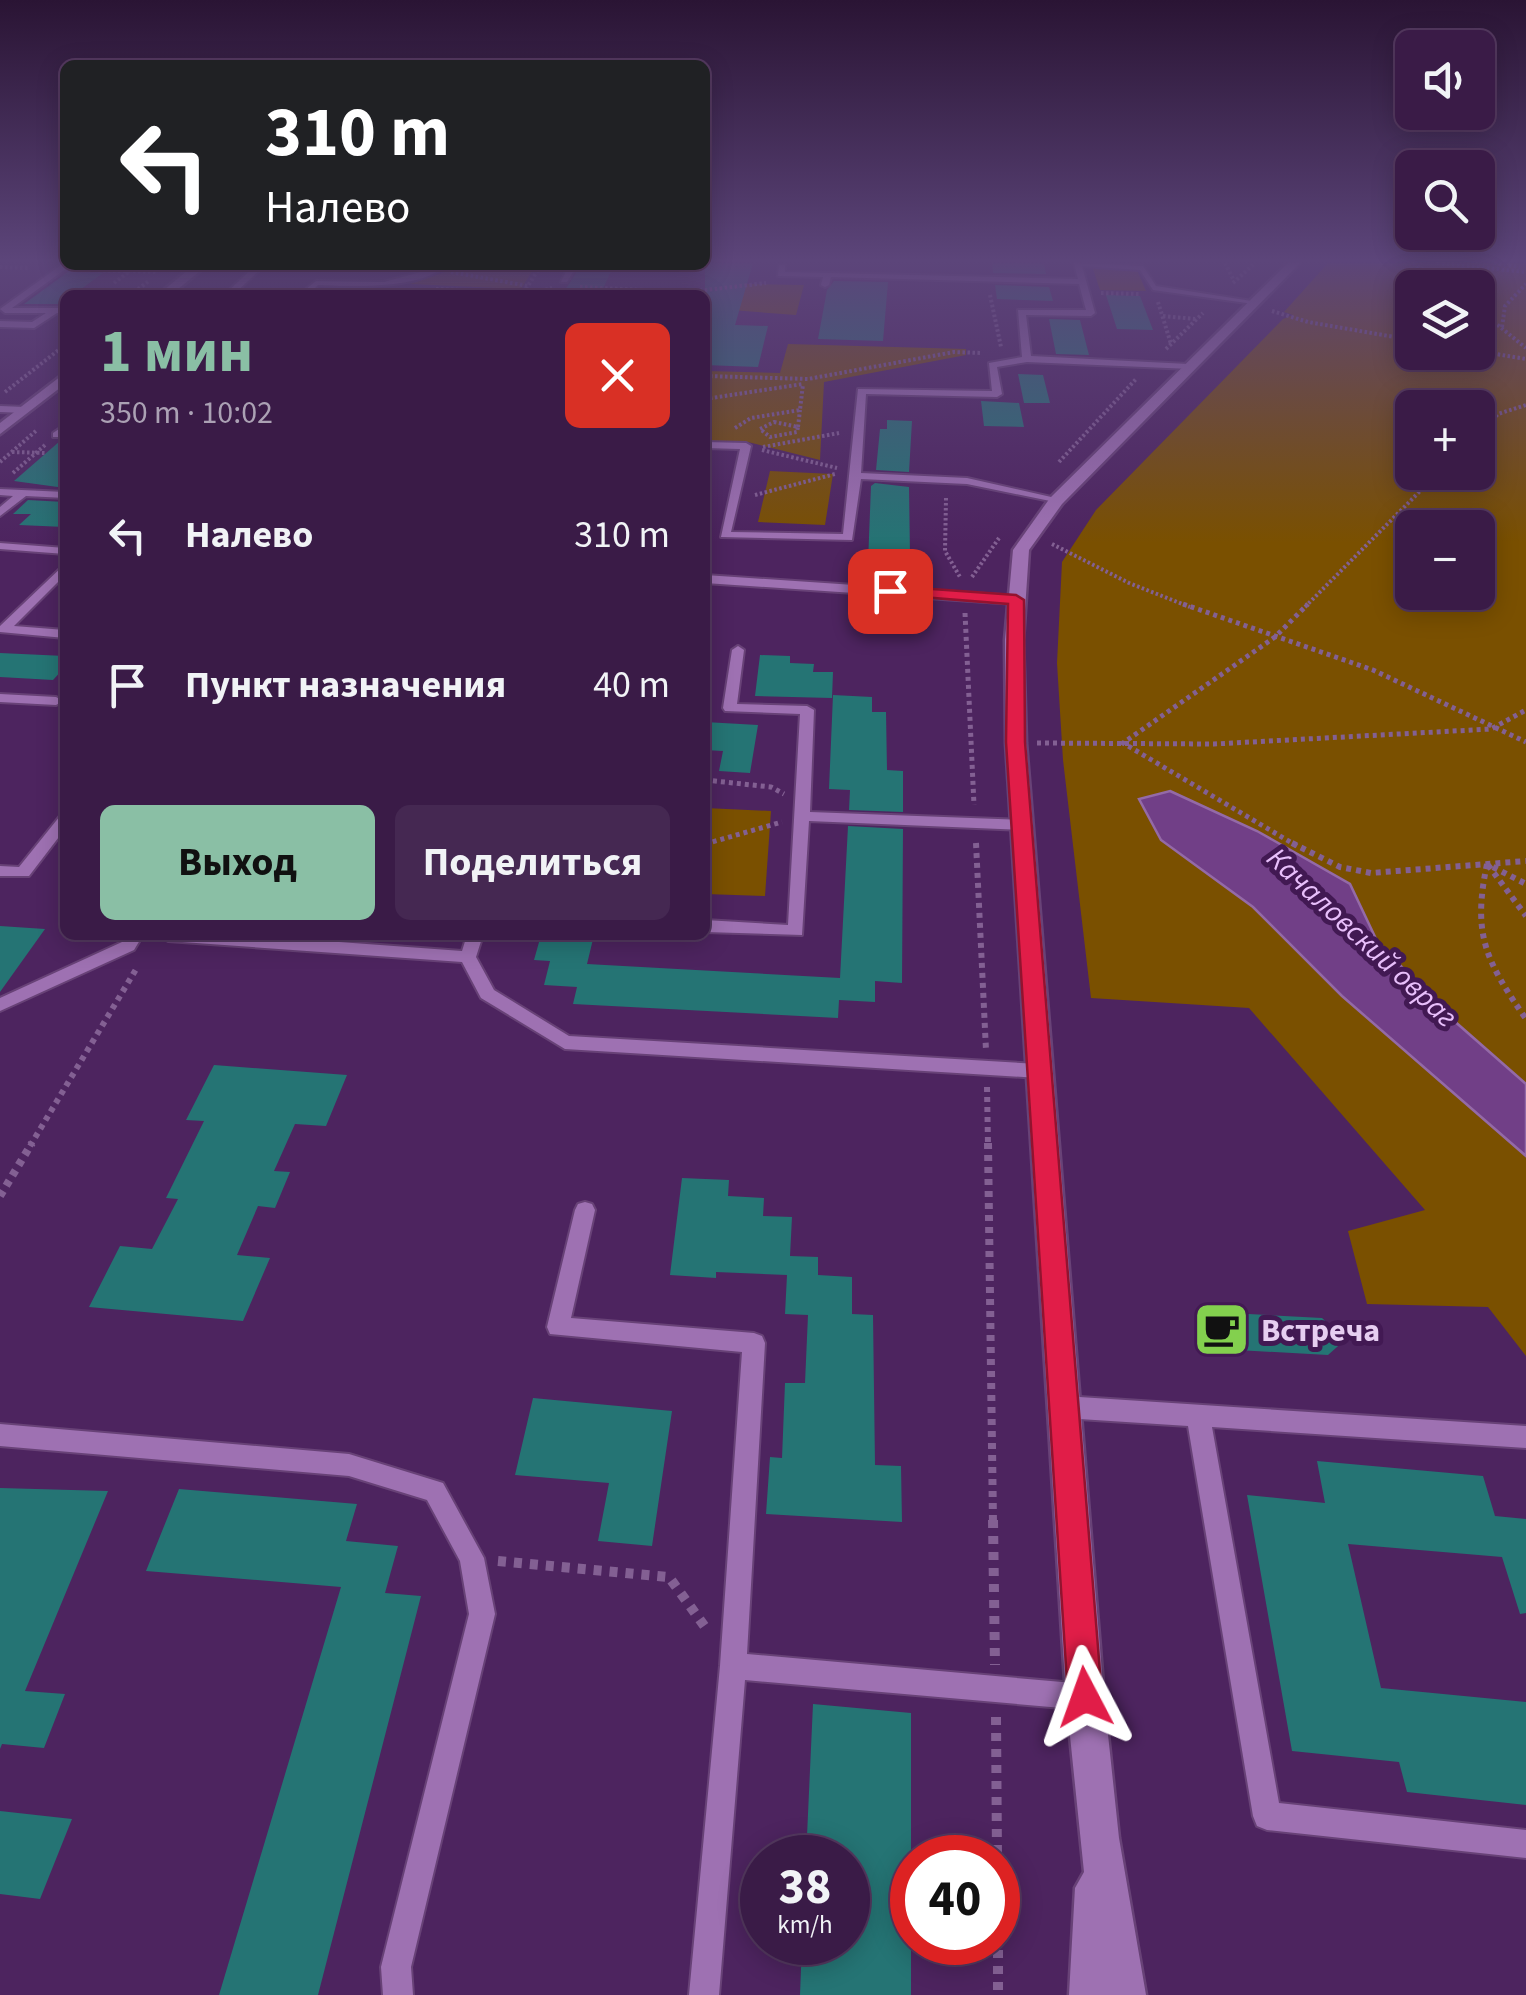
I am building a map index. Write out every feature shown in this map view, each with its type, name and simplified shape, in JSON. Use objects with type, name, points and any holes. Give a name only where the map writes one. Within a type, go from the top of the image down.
[{"type":"street","points":[[1124,1995],[1099,1838],[1085,1697],[1014,702],[1016,600],[1021,550],[1056,500],[1199,356]]},
{"type":"street","points":[[0,430],[60,381]]},
{"type":"street","points":[[1091,1995],[1099,1838]]},
{"type":"lane","points":[[710,445],[746,446],[726,535],[848,538],[860,390],[997,394],[992,365],[1027,357],[1188,367]]},
{"type":"lane","points":[[0,408],[25,410]]},
{"type":"lane","points":[[856,476],[946,480],[1056,500]]},
{"type":"lane","points":[[3,486],[23,493],[60,495]]},
{"type":"lane","points":[[0,513],[23,493]]},
{"type":"lane","points":[[0,546],[60,550]]},
{"type":"lane","points":[[2,628],[60,573]]},
{"type":"lane","points":[[710,579],[1016,600]]},
{"type":"lane","points":[[2,628],[60,634]]},
{"type":"lane","points":[[710,926],[796,931],[808,710],[730,708],[738,650]]},
{"type":"lane","points":[[0,698],[60,699]]},
{"type":"lane","points":[[802,816],[1022,825]]},
{"type":"lane","points":[[0,871],[23,872],[60,825]]},
{"type":"lane","points":[[0,1005],[128,946],[132,940]]},
{"type":"lane","points":[[239,940],[468,956]]},
{"type":"lane","points":[[473,940],[468,956],[487,994],[566,1042],[1040,1070]]},
{"type":"lane","points":[[585,1210],[558,1327],[754,1343],[733,1666],[704,1995]]},
{"type":"lane","points":[[1064,1407],[1526,1436]]},
{"type":"lane","points":[[1198,1414],[1267,1816],[1526,1844]]},
{"type":"lane","points":[[0,1436],[349,1465],[435,1492],[472,1558],[482,1614],[396,1967],[398,1995]]},
{"type":"lane","points":[[733,1666],[1085,1697]]},
{"type":"path","points":[[0,394],[49,356]]},
{"type":"path","points":[[710,376],[808,379],[932,356]]},
{"type":"path","points":[[710,399],[802,384],[808,379]]},
{"type":"path","points":[[798,427],[774,422],[760,429],[770,437],[797,432],[798,427],[800,410],[802,384]]},
{"type":"path","points":[[1495,417],[1526,404]]},
{"type":"path","points":[[724,434],[752,418],[800,410]]},
{"type":"path","points":[[0,462],[50,419]]},
{"type":"path","points":[[734,498],[796,486],[846,470],[757,448],[858,430]]},
{"type":"path","points":[[3,486],[60,432]]},
{"type":"path","points":[[11,452],[46,453]]},
{"type":"path","points":[[946,480],[945,551],[965,586]]},
{"type":"path","points":[[1123,743],[1275,637],[1422,490]]},
{"type":"path","points":[[1052,544],[1090,568],[1148,593],[1374,670],[1526,742]]},
{"type":"path","points":[[1036,743],[1214,744],[1490,728],[1526,710]]},
{"type":"path","points":[[1123,743],[1340,867],[1371,873],[1526,861]]},
{"type":"path","points":[[710,780],[770,786]]},
{"type":"path","points":[[710,843],[802,816]]},
{"type":"path","points":[[1488,864],[1526,884]]},
{"type":"path","points":[[1488,864],[1526,916]]},
{"type":"path","points":[[1488,864],[1476,907],[1482,956],[1526,1019]]},
{"type":"path","points":[[0,1196],[148,951]]},
{"type":"path","points":[[472,1558],[669,1577],[712,1638]]},
{"type":"path","points":[[998,1965],[998,1995]]},
{"type":"shaded area","points":[[785,356],[960,356],[824,382],[820,460],[748,442],[710,441],[710,371],[780,373]]},
{"type":"shaded area","points":[[1247,356],[1395,356],[1395,370],[1495,370],[1495,356],[1526,356],[1526,1356],[1488,1307],[1367,1304],[1348,1231],[1425,1210],[1249,1008],[1091,998],[1063,760],[1057,663],[1062,562],[1096,510]]},
{"type":"shaded area","points":[[770,471],[833,474],[825,525],[758,522]]},
{"type":"shaded area","points":[[710,808],[771,811],[765,896],[710,894]]},
{"type":"water","name":"Качаловский овраг","points":[[1170,791],[1257,831],[1350,884],[1377,941],[1452,1019],[1526,1084],[1526,1156],[1342,996],[1253,907],[1161,840],[1139,799]]},
{"type":"building","points":[[710,356],[761,356],[758,367],[710,365]]},
{"type":"building","points":[[1018,374],[1043,375],[1050,403],[1024,403]]},
{"type":"building","points":[[981,401],[1019,403],[1024,427],[984,426]]},
{"type":"building","points":[[887,420],[912,421],[909,472],[876,470],[880,429],[887,429]]},
{"type":"building","points":[[60,441],[60,487],[14,481]]},
{"type":"building","points":[[875,483],[909,487],[910,555],[892,555],[892,564],[868,563],[871,486]]},
{"type":"building","points":[[28,500],[60,502],[60,527],[19,525],[31,514],[13,514]]},
{"type":"building","points":[[0,653],[60,656],[60,672],[53,680],[0,677]]},
{"type":"building","points":[[760,655],[790,656],[790,663],[814,664],[813,672],[833,672],[832,698],[755,696]]},
{"type":"building","points":[[833,695],[872,697],[872,712],[886,712],[887,770],[903,771],[903,812],[849,810],[850,790],[829,789]]},
{"type":"building","points":[[710,722],[758,725],[750,773],[719,771],[723,751],[710,750]]},
{"type":"building","points":[[848,826],[903,829],[902,983],[875,981],[875,1002],[839,1000],[838,1018],[573,1004],[577,987],[544,985],[550,961],[534,960],[540,940],[593,940],[587,964],[840,978]]},
{"type":"building","points":[[0,926],[45,929],[0,992]]},
{"type":"building","points":[[214,1065],[347,1075],[326,1126],[295,1124],[274,1171],[290,1172],[275,1208],[258,1206],[237,1255],[270,1258],[243,1321],[89,1307],[120,1246],[152,1249],[178,1199],[166,1198],[204,1121],[186,1120]]},
{"type":"building","points":[[682,1178],[729,1180],[728,1196],[764,1198],[763,1216],[792,1217],[790,1256],[818,1257],[818,1275],[852,1277],[852,1314],[873,1315],[875,1465],[901,1466],[902,1522],[766,1514],[770,1457],[782,1458],[785,1383],[805,1383],[808,1315],[785,1314],[787,1275],[670,1275]]},
{"type":"building","points":[[1211,1312],[1322,1318],[1346,1339],[1328,1355],[1219,1349],[1201,1329]]},
{"type":"building","points":[[533,1398],[672,1411],[652,1546],[598,1541],[609,1483],[515,1475]]},
{"type":"building","points":[[1317,1461],[1483,1476],[1495,1516],[1526,1519],[1526,1613],[1520,1614],[1502,1557],[1348,1544],[1381,1688],[1526,1702],[1526,1805],[1407,1792],[1399,1762],[1292,1751],[1247,1495],[1325,1503]]},
{"type":"building","points":[[0,1488],[108,1491],[25,1691],[65,1694],[44,1748],[2,1744],[0,1749]]},
{"type":"building","points":[[179,1489],[357,1504],[346,1541],[398,1546],[385,1593],[421,1596],[318,1995],[219,1995],[341,1587],[146,1571]]},
{"type":"building","points":[[813,1704],[911,1713],[911,1835],[890,1835],[890,1965],[911,1965],[911,1995],[800,1995],[801,1965],[870,1965],[870,1835],[807,1835]]},
{"type":"building","points":[[0,1811],[72,1819],[40,1899],[0,1894]]},
{"type":"place","name":"Встреча","points":[[1222,1330]]},
{"type":"route","points":[[890,591],[1016,600],[1016,742],[1085,1697]]}]
